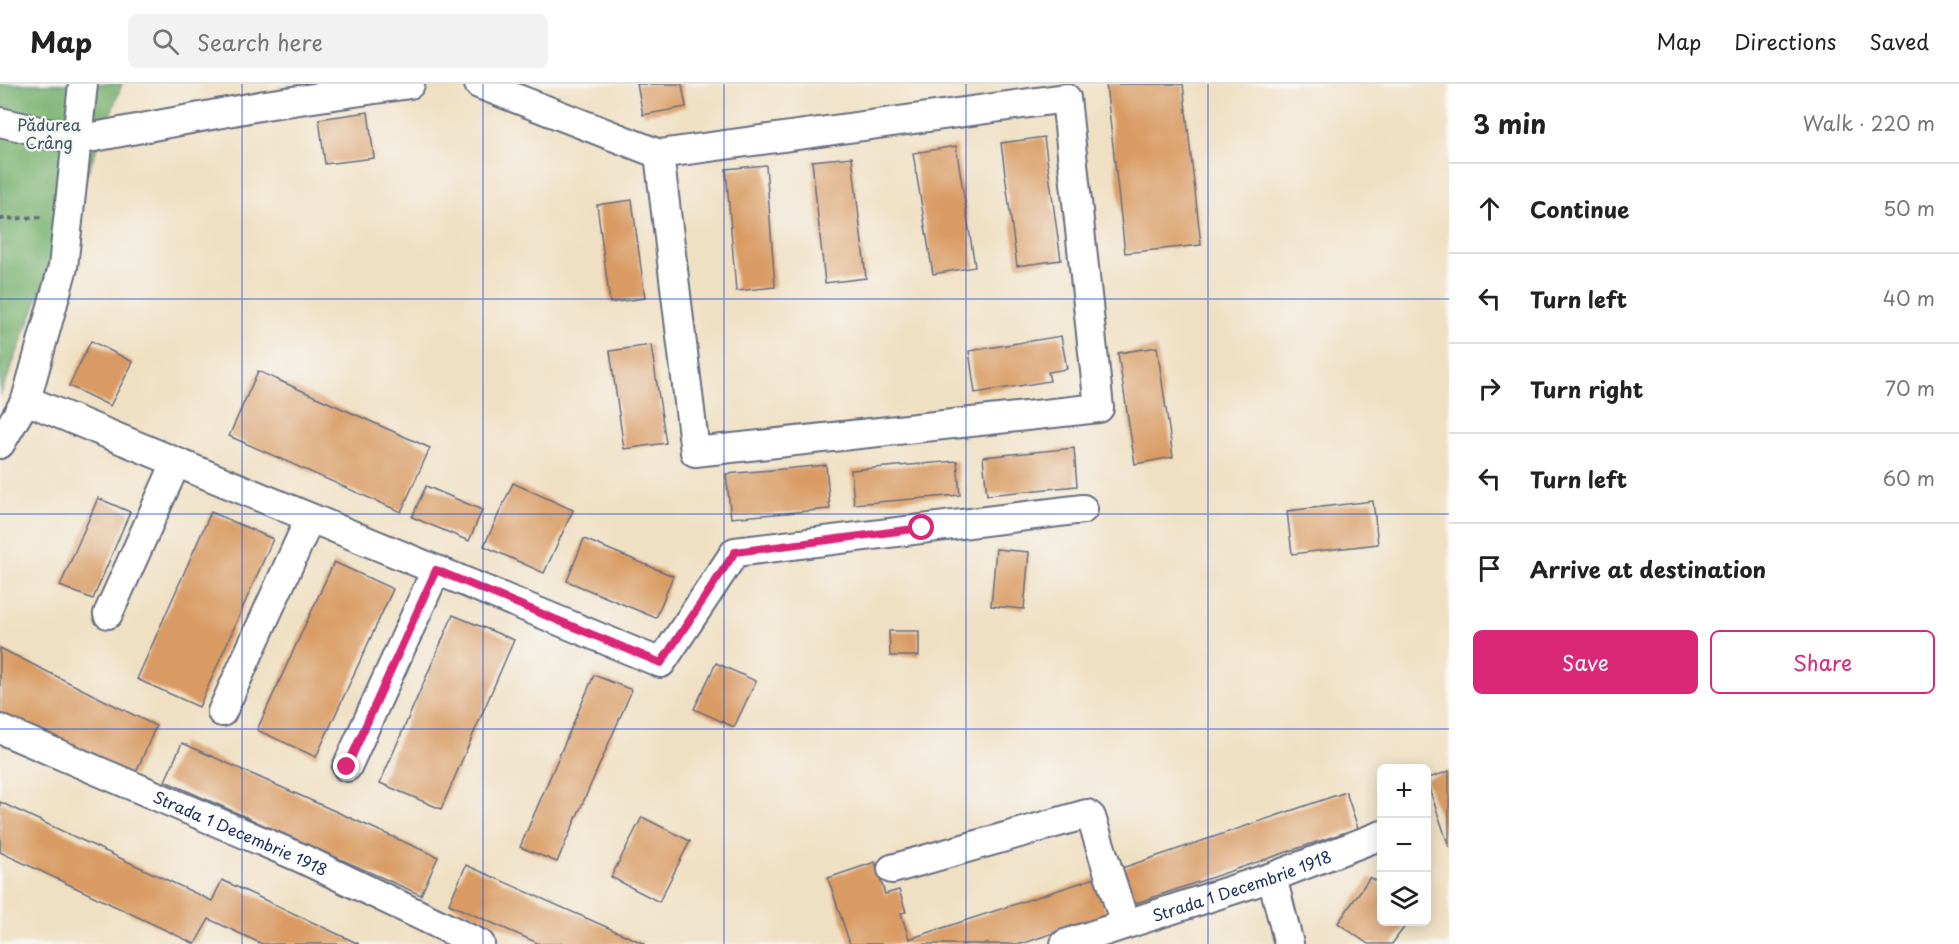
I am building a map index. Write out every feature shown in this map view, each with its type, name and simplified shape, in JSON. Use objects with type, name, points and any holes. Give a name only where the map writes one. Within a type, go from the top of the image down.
[{"type":"street","points":[[0,444],[26,400],[63,267],[83,84]]},
{"type":"street","points":[[0,122],[78,140],[266,105],[410,84]]},
{"type":"street","points":[[479,84],[659,154],[1065,91],[1099,408],[696,452],[659,154]]},
{"type":"street","points":[[26,400],[661,663],[735,552],[1083,509]]},
{"type":"street","points":[[108,614],[176,463]]},
{"type":"street","points":[[222,712],[310,518]]},
{"type":"street","points":[[347,767],[436,570]]},
{"type":"street","name":"Strada 1 Decembrie 1918","points":[[0,729],[301,858],[480,944]]},
{"type":"street","points":[[892,869],[1087,814],[1091,817],[1125,924]]},
{"type":"street","name":"Strada 1 Decembrie 1918","points":[[1065,944],[1272,877],[1377,837]]},
{"type":"street","points":[[1272,877],[1288,944]]},
{"type":"path","points":[[0,219],[69,216]]},
{"type":"green space","name":"Pădurea Crâng","points":[[0,84],[122,84],[0,396]]},
{"type":"building","points":[[637,84],[682,84],[686,107],[643,115]]},
{"type":"building","points":[[1106,84],[1183,84],[1201,245],[1125,253]]},
{"type":"building","points":[[368,112],[374,158],[325,164],[319,119]]},
{"type":"building","points":[[1044,137],[1061,260],[1017,266],[1001,143]]},
{"type":"building","points":[[956,146],[975,267],[933,274],[913,153]]},
{"type":"building","points":[[852,157],[866,278],[825,283],[812,161]]},
{"type":"building","points":[[766,165],[775,287],[736,291],[726,169]]},
{"type":"building","points":[[632,200],[645,298],[610,303],[597,205]]},
{"type":"building","points":[[1061,336],[1067,369],[1048,372],[1050,381],[975,393],[969,351]]},
{"type":"building","points":[[91,341],[133,362],[110,406],[69,386]]},
{"type":"building","points":[[651,345],[666,443],[624,449],[610,351]]},
{"type":"building","points":[[1157,347],[1173,457],[1135,464],[1118,353]]},
{"type":"building","points":[[258,371],[430,448],[401,512],[229,436]]},
{"type":"building","points":[[1074,448],[1077,486],[987,495],[983,457]]},
{"type":"building","points":[[957,461],[960,495],[854,504],[851,470]]},
{"type":"building","points":[[826,465],[830,509],[731,518],[726,474]]},
{"type":"building","points":[[513,483],[573,510],[544,573],[484,546]]},
{"type":"building","points":[[426,486],[482,510],[469,541],[412,517]]},
{"type":"building","points":[[98,498],[130,512],[93,599],[60,586]]},
{"type":"building","points":[[1373,501],[1378,544],[1292,554],[1287,511]]},
{"type":"building","points":[[211,512],[273,539],[199,707],[137,679]]},
{"type":"building","points":[[584,539],[673,576],[656,618],[567,581]]},
{"type":"building","points":[[996,549],[1029,552],[1024,609],[991,606]]},
{"type":"building","points":[[334,562],[393,589],[316,757],[257,730]]},
{"type":"building","points":[[453,615],[514,640],[441,809],[380,783]]},
{"type":"building","points":[[889,631],[919,631],[919,656],[890,656]]},
{"type":"building","points":[[0,648],[156,726],[134,777],[0,717]]},
{"type":"building","points":[[716,663],[756,681],[734,727],[694,709]]},
{"type":"building","points":[[594,675],[632,690],[557,862],[520,847]]},
{"type":"building","points":[[182,743],[438,857],[421,895],[165,781]]},
{"type":"building","points":[[1449,771],[1449,847],[1431,794],[1431,777]]},
{"type":"building","points":[[1346,792],[1358,828],[1133,904],[1122,868]]},
{"type":"building","points":[[0,802],[212,901],[222,880],[359,944],[262,944],[209,919],[195,944],[0,852]]},
{"type":"building","points":[[642,817],[690,841],[659,902],[611,877]]},
{"type":"building","points":[[875,862],[885,894],[899,890],[906,912],[901,913],[909,939],[1095,878],[1107,915],[1021,944],[850,944],[828,878]]},
{"type":"building","points":[[466,865],[645,944],[540,944],[449,904]]},
{"type":"building","points":[[1370,877],[1377,882],[1377,926],[1405,926],[1392,944],[1368,944],[1338,923]]},
{"type":"route","points":[[347,767],[436,570],[661,663],[735,552],[922,528]]}]
